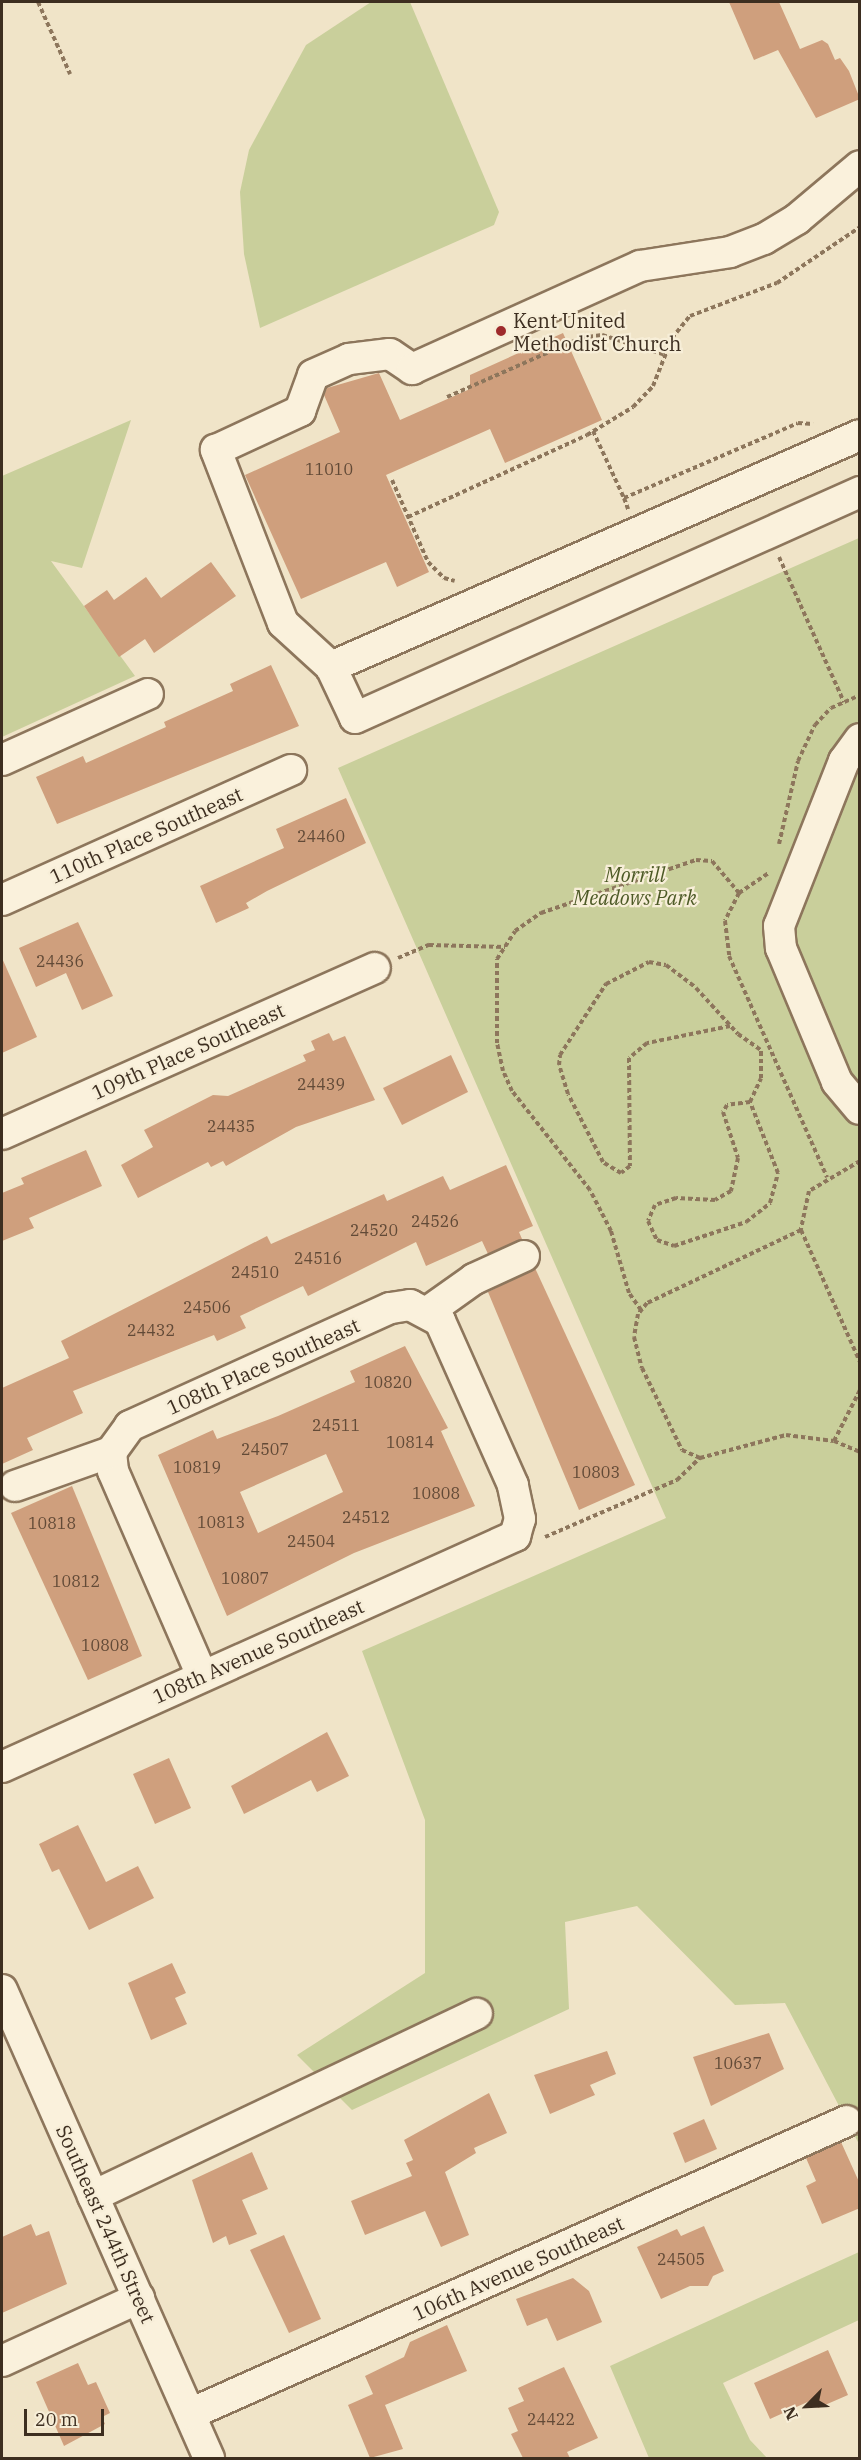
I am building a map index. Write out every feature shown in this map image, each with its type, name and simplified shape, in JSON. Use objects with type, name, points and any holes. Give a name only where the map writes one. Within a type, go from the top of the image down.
[{"type":"street","points":[[860,166],[797,219],[764,239],[730,252],[640,267],[412,369],[390,354],[349,359],[313,375],[300,411],[216,450],[283,623],[331,667],[355,718],[860,492]]},
{"type":"street","points":[[331,667],[860,435]]},
{"type":"street","points":[[2,760],[148,694]]},
{"type":"street","points":[[860,739],[844,761],[779,926],[781,948],[837,1082],[860,1109]]},
{"type":"street","name":"110th Place Southeast","points":[[2,900],[291,770]]},
{"type":"street","name":"109th Place Southeast","points":[[2,1134],[375,968]]},
{"type":"street","points":[[515,1536],[520,1503],[440,1321],[429,1311],[474,1279],[524,1256]]},
{"type":"street","name":"108th Place Southeast","points":[[111,1452],[130,1426],[390,1308],[410,1305],[429,1311]]},
{"type":"street","points":[[15,1486],[111,1452],[113,1471],[202,1676]]},
{"type":"street","name":"108th Avenue Southeast","points":[[2,1767],[515,1536]]},
{"type":"street","name":"Southeast 244th Street","points":[[2,1989],[209,2458]]},
{"type":"street","points":[[93,2196],[477,2014]]},
{"type":"street","name":"106th Avenue Southeast","points":[[190,2414],[847,2121]]},
{"type":"street","points":[[2,2361],[139,2298]]},
{"type":"path","points":[[38,2],[70,74]]},
{"type":"path","points":[[408,516],[593,430],[633,407],[653,386],[666,355],[690,316],[777,283],[860,226]]},
{"type":"path","points":[[447,397],[581,338],[602,335],[666,355]]},
{"type":"path","points":[[624,498],[798,423],[826,425]]},
{"type":"path","points":[[593,430],[630,513],[619,517]]},
{"type":"path","points":[[392,480],[428,562],[444,578],[466,583]]},
{"type":"path","points":[[768,533],[844,702]]},
{"type":"path","points":[[777,849],[798,761],[815,725],[844,702],[860,694]]},
{"type":"path","points":[[641,1310],[629,1293],[611,1231],[590,1190],[512,1091],[503,1071],[497,1043],[497,959],[516,931],[541,913],[696,860],[712,861],[739,893]]},
{"type":"path","points":[[775,860],[772,871],[739,893],[727,909],[723,933],[826,1177]]},
{"type":"path","points":[[375,968],[429,945],[505,947]]},
{"type":"path","points":[[730,1026],[637,1049],[626,1064],[630,1166],[621,1173],[603,1162],[559,1065],[560,1055],[606,984],[649,962],[666,964],[730,1026],[761,1050]]},
{"type":"path","points":[[761,1050],[769,1046]]},
{"type":"path","points":[[750,1102],[727,1105],[723,1112],[738,1158],[735,1184],[715,1200],[676,1197],[655,1205],[648,1221],[657,1240],[674,1246],[746,1222],[770,1203],[778,1173],[750,1102],[760,1078],[761,1050]]},
{"type":"path","points":[[860,1161],[826,1177],[803,1203],[801,1230],[860,1362]]},
{"type":"path","points":[[700,1458],[673,1441],[642,1368],[634,1337],[641,1310],[801,1230]]},
{"type":"path","points":[[834,1441],[860,1390]]},
{"type":"path","points":[[515,1536],[546,1538],[677,1480],[700,1458],[786,1435],[834,1441],[860,1452]]},
{"type":"green space","points":[[371,2],[410,2],[499,212],[494,225],[260,328],[244,254],[240,192],[249,150],[306,45]]},
{"type":"green space","points":[[131,420],[82,568],[51,561],[135,676],[2,737],[2,476]]},
{"type":"green space","name":"Morrill Meadows Park","points":[[859,538],[859,2144],[785,2003],[735,2005],[637,1906],[565,1922],[569,2009],[352,2110],[297,2055],[425,1973],[425,1820],[362,1651],[666,1518],[338,768]]},
{"type":"green space","points":[[859,2252],[859,2320],[723,2383],[750,2440],[767,2458],[649,2458],[610,2366]]},
{"type":"building","points":[[729,2],[779,2],[800,49],[822,40],[828,44],[835,60],[840,58],[849,71],[860,99],[816,118],[778,50],[754,60]]},
{"type":"building","points":[[563,333],[602,420],[505,463],[490,429],[386,475],[429,572],[397,587],[386,562],[301,599],[245,475],[340,432],[324,395],[327,388],[379,373],[400,420],[470,389],[470,375]]},
{"type":"building","points":[[211,562],[236,596],[154,653],[145,639],[119,657],[84,606],[107,590],[114,600],[146,577],[161,598]]},
{"type":"building","points":[[271,665],[299,726],[57,824],[36,777],[83,756],[86,763],[166,727],[164,722],[233,691],[230,684]]},
{"type":"building","points":[[346,798],[366,843],[267,891],[246,903],[249,908],[216,923],[200,886],[284,848],[276,829]]},
{"type":"building","points":[[78,922],[113,996],[82,1010],[66,973],[36,987],[19,948]]},
{"type":"building","points":[[2,958],[37,1037],[2,1053]]},
{"type":"building","points":[[329,1033],[333,1041],[345,1036],[375,1100],[296,1127],[226,1166],[223,1161],[211,1167],[208,1162],[138,1198],[121,1165],[153,1147],[144,1130],[213,1095],[228,1096],[306,1061],[303,1055],[315,1050],[311,1041]]},
{"type":"building","points":[[451,1055],[468,1092],[402,1125],[383,1088]]},
{"type":"building","points":[[86,1150],[102,1186],[29,1218],[34,1228],[2,1241],[2,1193],[24,1184],[21,1178]]},
{"type":"building","points":[[506,1165],[533,1226],[519,1232],[522,1239],[488,1254],[482,1241],[426,1266],[416,1242],[308,1296],[303,1286],[240,1316],[246,1328],[217,1341],[214,1335],[73,1391],[83,1413],[27,1438],[33,1450],[2,1464],[2,1388],[69,1358],[61,1341],[267,1236],[271,1244],[384,1194],[387,1201],[443,1176],[450,1190]]},
{"type":"building","points":[[535,1268],[635,1485],[579,1510],[488,1292]]},
{"type":"building","points":[[405,1346],[448,1428],[441,1431],[475,1506],[354,1553],[227,1616],[158,1455],[213,1430],[217,1439],[278,1416],[355,1382],[350,1371]],"holes":[[[326,1454],[343,1492],[258,1533],[240,1492]]]},
{"type":"building","points":[[72,1486],[142,1656],[88,1680],[11,1513]]},
{"type":"building","points":[[327,1732],[349,1776],[317,1792],[311,1780],[244,1814],[231,1786]]},
{"type":"building","points":[[169,1758],[191,1808],[155,1824],[133,1774]]},
{"type":"building","points":[[78,1825],[106,1882],[138,1866],[154,1898],[89,1930],[59,1869],[52,1872],[39,1844]]},
{"type":"building","points":[[172,1963],[186,1993],[175,1998],[187,2024],[151,2040],[128,1983]]},
{"type":"building","points":[[769,2033],[784,2069],[711,2106],[693,2057]]},
{"type":"building","points":[[607,2051],[616,2074],[590,2085],[595,2095],[550,2114],[534,2075]]},
{"type":"building","points":[[489,2093],[507,2133],[474,2148],[476,2153],[445,2172],[469,2235],[441,2247],[425,2211],[365,2235],[351,2201],[412,2176],[406,2163],[413,2160],[404,2140]]},
{"type":"building","points":[[704,2119],[717,2149],[685,2163],[673,2133]]},
{"type":"building","points":[[841,2142],[860,2184],[860,2208],[822,2224],[806,2186],[816,2181],[806,2158]]},
{"type":"building","points":[[252,2152],[268,2189],[242,2200],[257,2234],[229,2245],[226,2236],[213,2243],[192,2180]]},
{"type":"building","points":[[31,2224],[36,2236],[49,2231],[67,2284],[2,2313],[2,2237]]},
{"type":"building","points":[[704,2226],[724,2271],[713,2276],[708,2286],[690,2286],[661,2299],[637,2247],[677,2229],[681,2236]]},
{"type":"building","points":[[284,2235],[321,2319],[289,2333],[250,2250]]},
{"type":"building","points":[[573,2278],[589,2291],[602,2322],[557,2341],[547,2318],[527,2326],[516,2299]]},
{"type":"building","points":[[447,2325],[467,2371],[385,2405],[403,2449],[370,2458],[348,2405],[373,2394],[365,2376],[404,2357],[410,2342]]},
{"type":"building","points":[[828,2350],[848,2395],[818,2408],[814,2399],[770,2419],[754,2383]]},
{"type":"building","points":[[78,2363],[88,2385],[96,2382],[110,2413],[102,2417],[105,2424],[64,2446],[36,2382]]},
{"type":"building","points":[[564,2367],[598,2438],[567,2452],[570,2458],[523,2458],[511,2434],[518,2431],[508,2408],[524,2401],[518,2388]]},
{"type":"place","name":"Kent United Methodist Church","points":[[501,331]]}]
